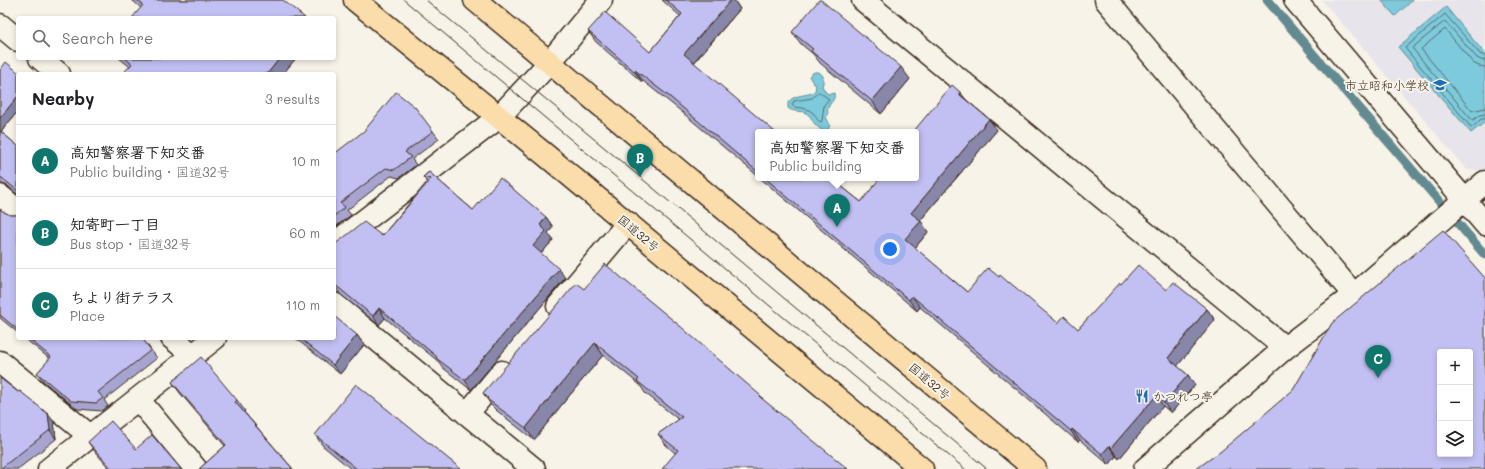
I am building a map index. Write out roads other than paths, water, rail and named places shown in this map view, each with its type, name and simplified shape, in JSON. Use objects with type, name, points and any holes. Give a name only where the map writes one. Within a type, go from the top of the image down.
[{"type":"highway","name":"国道32号","points":[[355,0],[628,223],[922,469]]},
{"type":"highway","name":"国道32号","points":[[475,0],[1035,469]]},
{"type":"street","points":[[336,242],[499,117],[550,62],[601,0]]},
{"type":"street","points":[[863,0],[1285,348]]},
{"type":"street","points":[[1106,0],[1354,294]]},
{"type":"street","points":[[1295,0],[1485,224]]},
{"type":"street","points":[[0,25],[16,38]]},
{"type":"street","points":[[42,60],[57,72]]},
{"type":"street","points":[[1145,469],[1285,348],[1354,294],[1485,182]]},
{"type":"street","points":[[0,196],[16,209]]},
{"type":"street","points":[[548,318],[628,223]]},
{"type":"street","points":[[336,306],[534,469]]},
{"type":"street","points":[[174,340],[193,355]]},
{"type":"street","points":[[49,469],[212,340]]},
{"type":"street","points":[[466,414],[512,360]]},
{"type":"street","points":[[0,362],[90,436]]},
{"type":"street","points":[[138,399],[196,469]]},
{"type":"water","points":[[1381,0],[1413,0],[1395,16]]},
{"type":"water","points":[[1446,7],[1485,54],[1485,122],[1471,133],[1398,47]]},
{"type":"water","points":[[814,72],[819,72],[823,76],[822,86],[826,93],[834,93],[834,99],[828,108],[826,117],[830,125],[828,129],[820,129],[806,113],[788,108],[788,103],[797,96],[815,91],[816,85],[809,76]]},
{"type":"waterway","points":[[1267,0],[1485,255]]},
{"type":"tram line","points":[[404,0],[965,469]]},
{"type":"tram line","points":[[426,0],[640,177],[987,469]]},
{"type":"place","name":"市立昭和小学校","points":[[1440,85]]},
{"type":"place","name":"知寄町一丁目","points":[[640,177]]},
{"type":"place","name":"高知警察署下知交番","points":[[837,227]]},
{"type":"place","name":"ちより街テラス","points":[[1378,378]]},
{"type":"place","name":"かつれつ亭","points":[[1142,396]]}]
